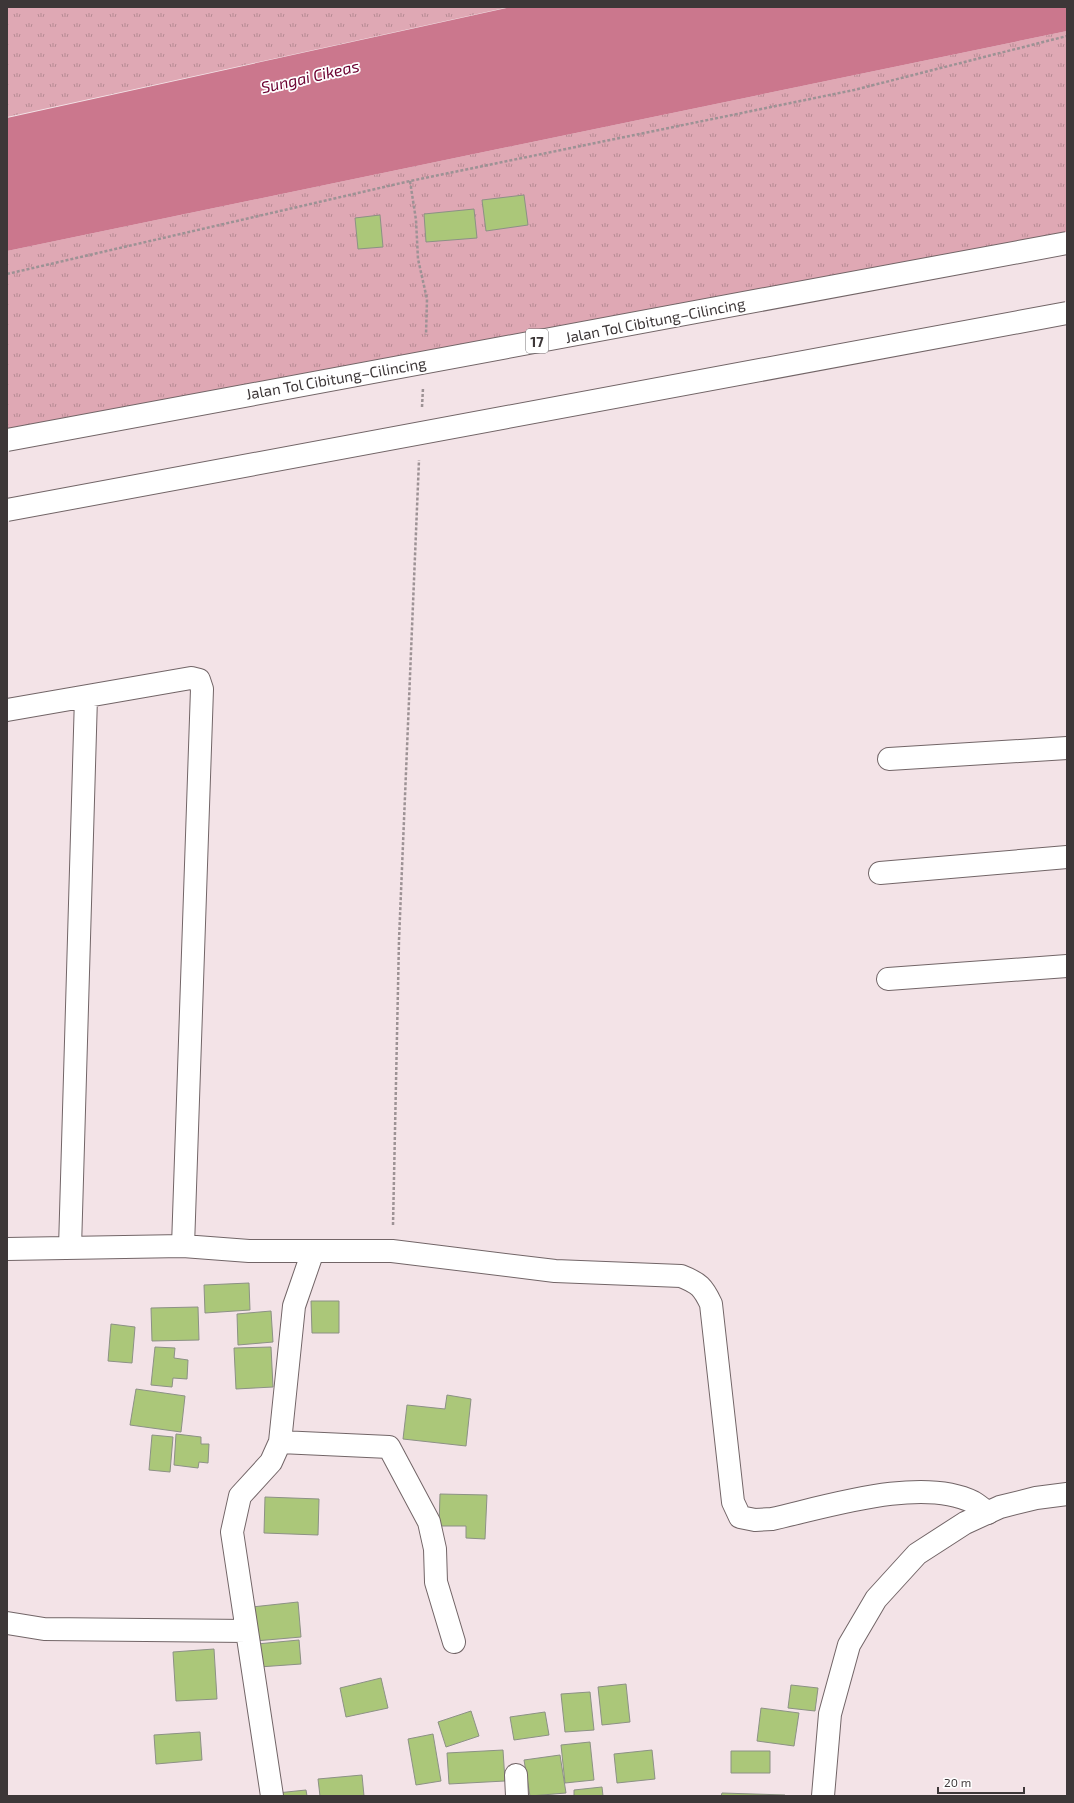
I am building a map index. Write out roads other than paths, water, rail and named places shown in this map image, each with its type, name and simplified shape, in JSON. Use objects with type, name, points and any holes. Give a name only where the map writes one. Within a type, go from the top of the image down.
[{"type":"main road","name":"Jalan Tol Cibitung–Cilincing","points":[[7,440],[1067,243]]},
{"type":"main road","points":[[7,510],[1067,313]]},
{"type":"main road","points":[[7,710],[191,678],[199,680],[202,690],[184,1246]]},
{"type":"main road","points":[[70,1248],[86,697]]},
{"type":"main road","points":[[889,759],[1067,748]]},
{"type":"main road","points":[[880,873],[1067,857]]},
{"type":"main road","points":[[888,979],[1067,966]]},
{"type":"main road","points":[[7,1249],[184,1246],[249,1251],[392,1251],[555,1271],[681,1276],[694,1281],[704,1289],[711,1304],[733,1502],[740,1517],[755,1520],[772,1519],[878,1495],[929,1492],[956,1496],[973,1502],[988,1513]]},
{"type":"main road","points":[[271,1790],[232,1532],[240,1496],[271,1462],[280,1442],[294,1306],[313,1251]]},
{"type":"main road","points":[[280,1442],[388,1447],[429,1522],[435,1549],[436,1582],[454,1642]]},
{"type":"main road","points":[[823,1796],[830,1714],[849,1645],[876,1599],[917,1554],[965,1523],[1000,1507],[1036,1498],[1067,1494]]},
{"type":"main road","points":[[7,1623],[44,1629],[247,1631]]},
{"type":"main road","points":[[516,1775],[517,1796]]},
{"type":"water","name":"Sungai Cikeas","points":[[511,7],[1067,7],[1067,31],[7,251],[7,118]]}]
